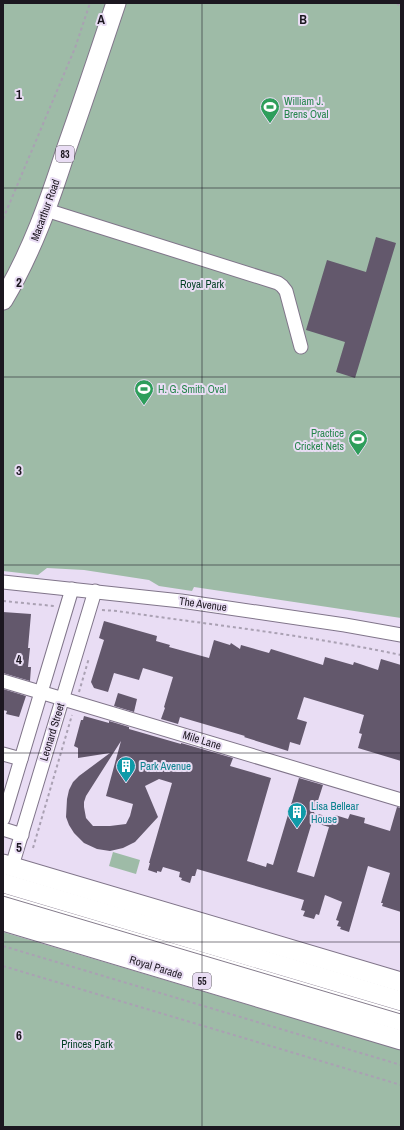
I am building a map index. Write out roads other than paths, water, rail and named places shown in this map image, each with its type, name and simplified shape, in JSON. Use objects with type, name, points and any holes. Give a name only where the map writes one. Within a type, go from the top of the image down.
[{"type":"highway","name":"Macarthur Road","points":[[3,300],[31,247],[46,210],[116,3]]},
{"type":"highway","points":[[5,873],[218,937],[401,1001]]},
{"type":"highway","name":"Royal Parade","points":[[8,913],[208,973],[401,1040]]},
{"type":"highway","points":[[218,937],[401,982]]},
{"type":"highway","name":"Royal Parade","points":[[208,973],[401,1021]]},
{"type":"street","points":[[46,210],[278,283],[286,292],[301,347]]},
{"type":"street","name":"The Avenue","points":[[3,582],[181,601],[345,625],[401,635]]},
{"type":"street","name":"Leonard Street","points":[[3,819],[72,589]]},
{"type":"street","name":"Leonard Street","points":[[5,873],[22,835],[95,591]]},
{"type":"street","points":[[62,623],[83,629]]},
{"type":"street","name":"Mile Lane","points":[[3,681],[401,800]]},
{"type":"street","points":[[3,754],[21,759]]},
{"type":"street","points":[[3,829],[22,835]]},
{"type":"tram line","points":[[3,896],[401,1014]]},
{"type":"place","name":"William J. Brens Oval","points":[[270,124]]},
{"type":"place","name":"H. G. Smith Oval","points":[[144,406]]},
{"type":"place","name":"Practice Cricket Nets","points":[[358,456]]},
{"type":"place","name":"Park Avenue","points":[[126,783]]},
{"type":"place","name":"Lisa Bellear House","points":[[297,829]]},
{"type":"park label","name":"Royal Park","points":[[202,284]]},
{"type":"park label","name":"Princes Park","points":[[87,1044]]}]
